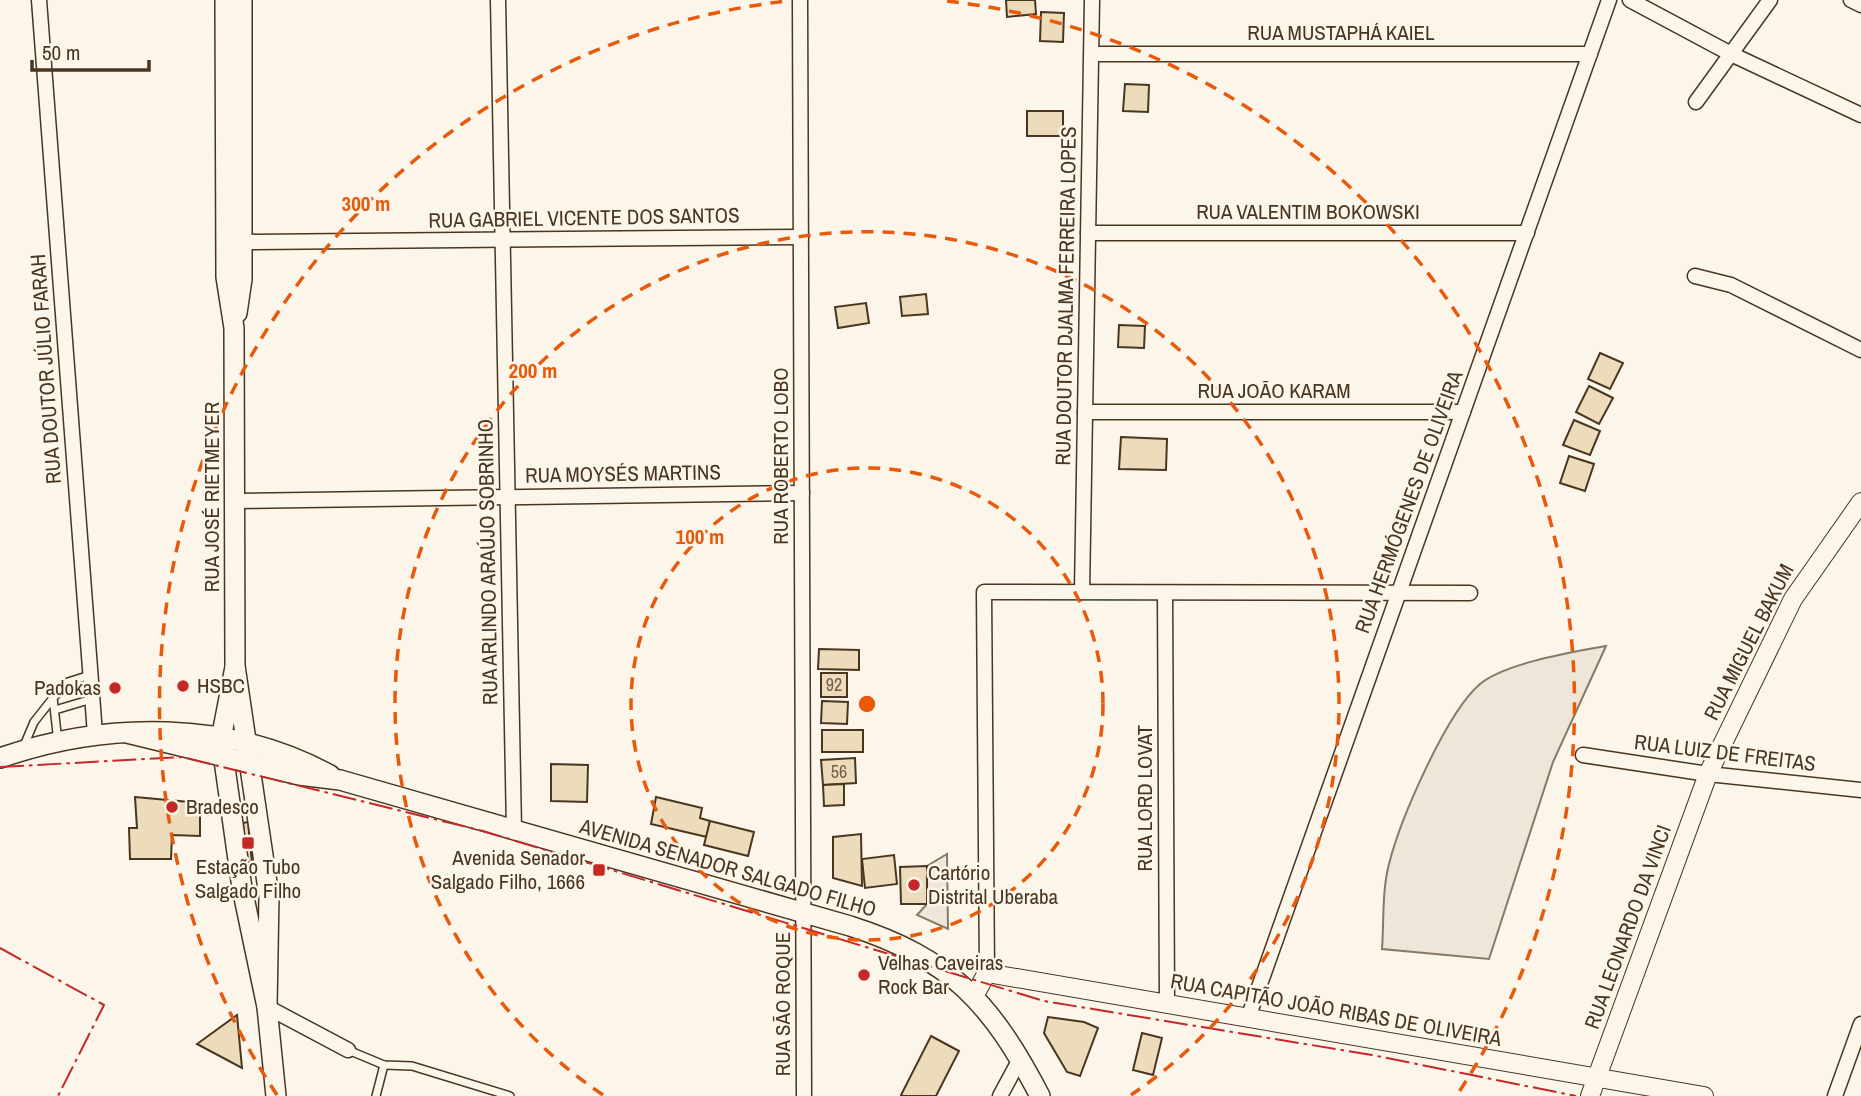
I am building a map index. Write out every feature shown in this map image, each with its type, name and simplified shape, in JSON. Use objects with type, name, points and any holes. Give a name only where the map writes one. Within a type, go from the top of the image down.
[{"type":"main road","name":"RUA JOSÉ RIETMEYER","points":[[225,0],[226,276],[234,328],[235,666],[269,896],[267,1007]]},
{"type":"main road","name":"RUA JOSÉ RIETMEYER","points":[[234,328],[242,279],[242,0]]},
{"type":"main road","name":"RUA JOSÉ RIETMEYER","points":[[235,666],[228,692],[222,748],[240,872],[267,1007]]},
{"type":"main road","name":"AVENIDA SENADOR SALGADO FILHO","points":[[0,758],[23,750],[95,734],[127,733],[222,748],[875,934],[915,950],[945,970],[974,996],[999,1026],[1040,1096]]},
{"type":"main road","points":[[267,1007],[276,1096]]},
{"type":"street","name":"RUA DOUTOR JÚLIO FARAH","points":[[39,0],[95,734]]},
{"type":"street","name":"RUA ARLINDO ARAÚJO SOBRINHO","points":[[498,0],[514,830]]},
{"type":"street","name":"RUA ROBERTO LOBO","points":[[800,0],[804,912]]},
{"type":"street","name":"RUA DOUTOR DJALMA FERREIRA LOPES","points":[[1082,592],[1093,0]]},
{"type":"street","name":"RUA HERMÓGENES DE OLIVEIRA","points":[[1248,1018],[1609,0]]},
{"type":"street","points":[[1630,0],[1731,54],[1861,115]]},
{"type":"street","points":[[1696,102],[1770,0]]},
{"type":"street","points":[[1851,0],[1861,5]]},
{"type":"street","name":"RUA MUSTAPHÁ KAIEL","points":[[1091,54],[1590,54]]},
{"type":"street","name":"RUA VALENTIM BOKOWSKI","points":[[1088,233],[1527,233]]},
{"type":"street","name":"RUA GABRIEL VICENTE DOS SANTOS","points":[[242,242],[801,237]]},
{"type":"street","points":[[1695,276],[1731,285],[1861,350]]},
{"type":"street","name":"RUA JOÃO KARAM","points":[[1085,412],[1463,412]]},
{"type":"street","name":"RUA MOYSÉS MARTINS","points":[[235,501],[802,493]]},
{"type":"street","name":"RUA MIGUEL BAKUM","points":[[1708,774],[1759,664],[1793,599],[1859,508]]},
{"type":"street","points":[[974,996],[987,973],[984,592],[1470,593]]},
{"type":"street","name":"RUA LORD LOVAT","points":[[1165,593],[1167,1004]]},
{"type":"street","name":"RUA LUIZ DE FREITAS","points":[[1583,755],[1708,774],[1861,790]]},
{"type":"street","name":"RUA LEONARDO DA VINCI","points":[[1591,1096],[1708,774]]},
{"type":"street","name":"RUA SÃO ROQUE","points":[[804,912],[804,1096]]},
{"type":"street","name":"RUA CAPITÃO JOÃO RIBAS DE OLIVEIRA","points":[[987,973],[1704,1096]]},
{"type":"street","points":[[267,1007],[348,1050]]},
{"type":"street","points":[[1835,1096],[1861,1024]]},
{"type":"street","points":[[1000,1096],[1020,1059]]},
{"type":"lane","points":[[23,750],[34,722],[53,698],[68,682],[91,675]]},
{"type":"lane","points":[[53,698],[58,742]]},
{"type":"lane","points":[[55,710],[93,699]]},
{"type":"lane","points":[[348,1050],[384,1065],[412,1066],[510,1096]]},
{"type":"lane","points":[[376,1096],[384,1065]]},
{"type":"shaded area","points":[[1606,646],[1553,762],[1489,959],[1382,949],[1385,884],[1403,821],[1439,742],[1467,698],[1491,677],[1522,664]]},
{"type":"shaded area","points":[[947,854],[948,929],[917,915],[927,904],[927,866]]},
{"type":"building","points":[[1006,0],[1035,0],[1036,14],[1007,17]]},
{"type":"building","points":[[1041,12],[1064,13],[1063,42],[1040,41]]},
{"type":"building","points":[[1125,84],[1149,85],[1148,112],[1123,111]]},
{"type":"building","points":[[1027,111],[1063,111],[1063,136],[1027,136]]},
{"type":"building","points":[[926,294],[928,314],[902,316],[900,297]]},
{"type":"building","points":[[866,303],[869,323],[838,328],[835,307]]},
{"type":"building","points":[[1119,325],[1145,326],[1144,348],[1118,347]]},
{"type":"building","points":[[1600,353],[1623,363],[1610,389],[1588,379]]},
{"type":"building","points":[[1589,386],[1613,398],[1599,424],[1576,412]]},
{"type":"building","points":[[1574,420],[1600,431],[1590,455],[1563,445]]},
{"type":"building","points":[[1121,437],[1167,439],[1166,470],[1119,469]]},
{"type":"building","points":[[1569,456],[1594,464],[1585,491],[1560,483]]},
{"type":"building","points":[[819,649],[859,650],[859,670],[818,669]]},
{"type":"building","points":[[821,673],[847,673],[847,697],[821,697]]},
{"type":"building","points":[[822,701],[848,702],[847,724],[821,723]]},
{"type":"building","points":[[822,730],[863,730],[863,752],[822,752]]},
{"type":"building","points":[[855,758],[856,783],[823,785],[821,760]]},
{"type":"building","points":[[551,764],[588,765],[587,802],[551,801]]},
{"type":"building","points":[[844,784],[844,805],[824,806],[823,785]]},
{"type":"building","points":[[135,797],[200,803],[200,836],[172,835],[171,859],[130,859],[129,828],[137,828]]},
{"type":"building","points":[[656,797],[702,808],[700,818],[710,821],[707,837],[651,824]]},
{"type":"building","points":[[710,821],[754,832],[748,856],[704,845]]},
{"type":"building","name":"Estação Tubo Salgado Filho","points":[[248,822],[252,863],[247,863],[243,823]]},
{"type":"building","points":[[861,834],[862,886],[833,878],[833,837]]},
{"type":"building","points":[[894,855],[897,884],[865,888],[862,859]]},
{"type":"building","name":"Cartório Distrital Uberaba","points":[[927,866],[927,904],[901,904],[900,867]]},
{"type":"building","points":[[237,1015],[242,1068],[197,1044]]},
{"type":"building","points":[[1048,1017],[1084,1022],[1098,1028],[1080,1076],[1067,1072],[1044,1033]]},
{"type":"building","points":[[1142,1033],[1162,1038],[1153,1075],[1133,1070]]},
{"type":"building","points":[[931,1036],[959,1051],[936,1096],[903,1096],[901,1095]]},
{"type":"power","points":[[0,767],[182,757],[483,831],[1044,1001],[1372,1055],[1576,1096]]},
{"type":"power","points":[[0,948],[104,1005],[58,1096]]},
{"type":"place","name":"HSBC","points":[[183,686]]},
{"type":"place","name":"Padokas","points":[[115,688]]},
{"type":"place","name":"Bradesco","points":[[172,807]]},
{"type":"place","name":"Estação Tubo Salgado Filho","points":[[248,843]]},
{"type":"place","name":"Avenida Senador Salgado Filho, 1666","points":[[599,870]]},
{"type":"place","name":"Cartório Distrital Uberaba","points":[[914,885]]},
{"type":"place","name":"Velhas Caveiras Rock Bar","points":[[864,975]]}]
